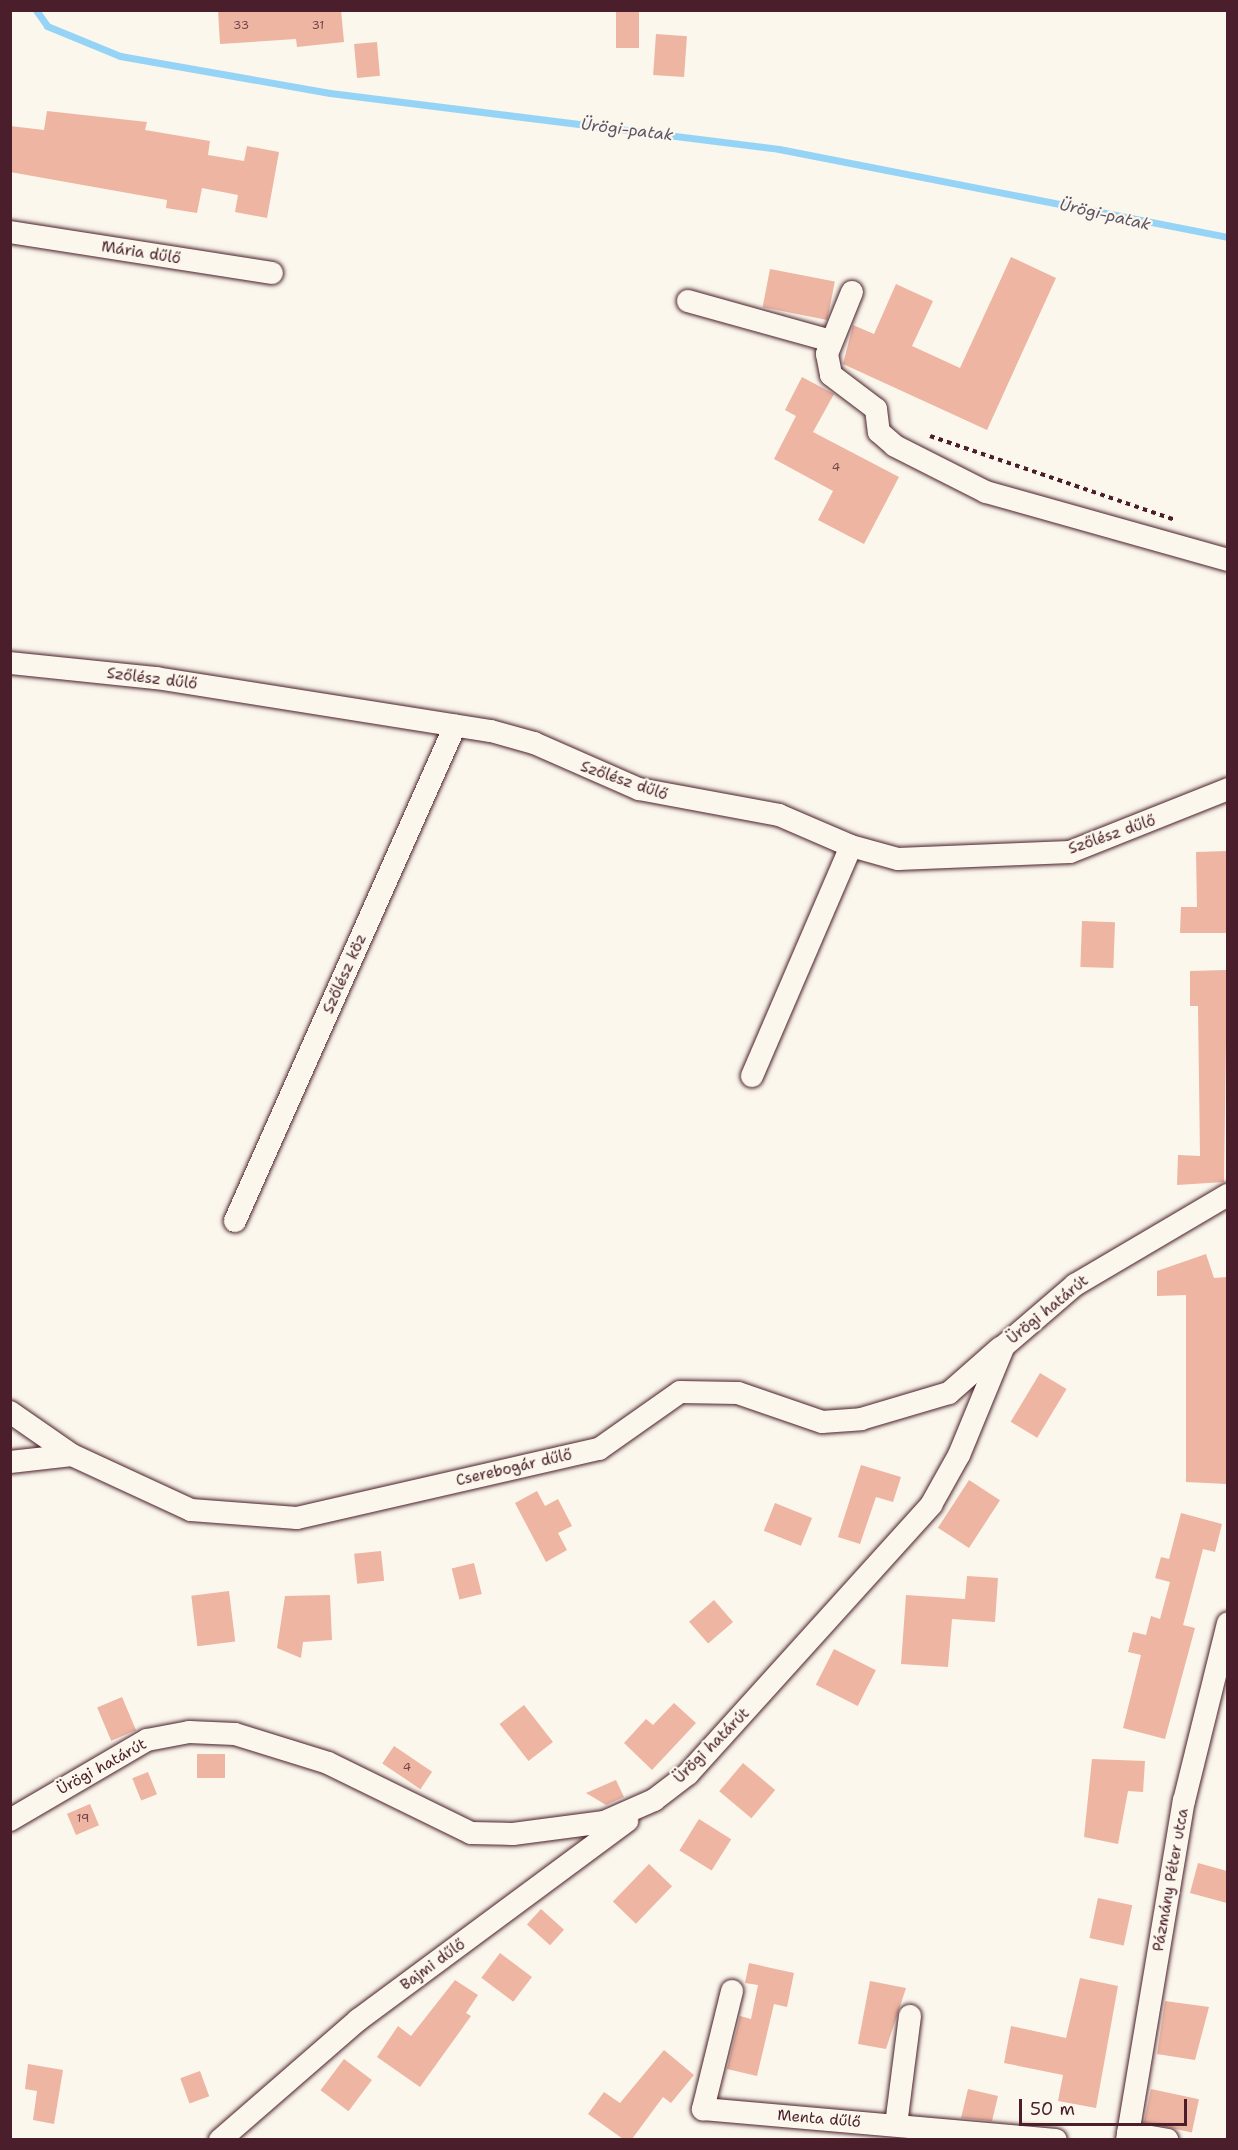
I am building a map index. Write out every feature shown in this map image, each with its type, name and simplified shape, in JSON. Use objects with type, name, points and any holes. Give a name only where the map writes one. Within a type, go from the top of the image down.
[{"type":"street","name":"Mária dűlő","points":[[10,232],[272,273]]},
{"type":"street","points":[[852,292],[831,341],[831,375],[876,409],[879,432],[895,446],[986,492],[1227,560]]},
{"type":"street","points":[[688,301],[831,341]]},
{"type":"street","name":"Szőlész dűlő","points":[[10,663],[156,678],[455,726],[534,743],[639,789],[779,815],[851,846],[898,859],[1070,852],[1227,789]]},
{"type":"street","name":"Szőlész köz","points":[[235,1221],[455,726]]},
{"type":"street","points":[[752,1076],[851,846]]},
{"type":"street","name":"Ürögi határút","points":[[10,1820],[147,1740],[189,1732],[235,1734],[328,1763],[471,1833],[513,1834],[604,1822],[654,1800],[688,1774],[930,1505],[958,1455],[1004,1346],[1075,1285],[1227,1195]]},
{"type":"street","name":"Cserebogár dűlő","points":[[10,1412],[72,1455],[191,1510],[297,1518],[599,1449],[680,1392],[738,1393],[822,1422],[861,1419],[949,1393],[1004,1346]]},
{"type":"street","points":[[10,1462],[72,1455]]},
{"type":"street","name":"Pázmány Péter utca","points":[[1127,2136],[1184,1801],[1227,1623]]},
{"type":"street","name":"Bajmi dűlő","points":[[220,2139],[358,2020],[654,1800]]},
{"type":"street","name":"Menta dűlő","points":[[732,1991],[703,2109],[1056,2139]]},
{"type":"street","points":[[896,2125],[910,2016]]},
{"type":"street","points":[[1127,2136],[1167,2139]]},
{"type":"path","points":[[920,433],[1184,523]]},
{"type":"building","points":[[218,10],[341,10],[344,42],[297,47],[296,39],[220,44]]},
{"type":"building","points":[[616,10],[639,10],[639,48],[616,48]]},
{"type":"building","points":[[656,34],[687,36],[684,77],[653,75]]},
{"type":"building","points":[[377,42],[380,76],[357,78],[354,44]]},
{"type":"building","points":[[47,111],[147,122],[145,130],[210,141],[208,155],[244,161],[247,146],[279,152],[267,218],[235,212],[238,195],[202,188],[197,213],[166,208],[167,200],[10,172],[10,126],[44,130]]},
{"type":"building","points":[[1011,257],[1056,278],[987,430],[843,364],[853,325],[874,334],[896,284],[933,301],[912,346],[960,368]]},
{"type":"building","points":[[770,269],[835,282],[827,320],[763,307]]},
{"type":"building","points":[[802,377],[834,394],[813,432],[899,477],[864,544],[818,520],[833,491],[774,459],[796,416],[785,410]]},
{"type":"building","points":[[1227,851],[1227,933],[1180,933],[1181,907],[1197,907],[1196,852]]},
{"type":"building","points":[[1082,921],[1115,922],[1113,968],[1080,967]]},
{"type":"building","points":[[1227,970],[1224,1182],[1177,1185],[1178,1155],[1200,1156],[1198,1006],[1190,1006],[1190,971]]},
{"type":"building","points":[[1206,1254],[1214,1278],[1227,1277],[1227,1484],[1186,1482],[1186,1295],[1157,1296],[1157,1271]]},
{"type":"building","points":[[1040,1373],[1067,1389],[1037,1438],[1011,1422]]},
{"type":"building","points":[[861,1465],[901,1477],[893,1502],[876,1497],[860,1544],[838,1537]]},
{"type":"building","points":[[969,1480],[1000,1500],[969,1548],[938,1528]]},
{"type":"building","points":[[537,1491],[545,1506],[558,1499],[572,1526],[558,1533],[567,1550],[546,1562],[515,1503]]},
{"type":"building","points":[[775,1503],[812,1518],[801,1546],[764,1531]]},
{"type":"building","points":[[1181,1513],[1222,1524],[1215,1552],[1203,1549],[1183,1625],[1195,1628],[1165,1739],[1123,1728],[1141,1655],[1128,1652],[1133,1632],[1146,1635],[1151,1616],[1160,1619],[1170,1582],[1155,1578],[1161,1557],[1169,1559]]},
{"type":"building","points":[[381,1551],[384,1581],[357,1584],[354,1554]]},
{"type":"building","points":[[474,1563],[482,1594],[459,1600],[452,1569]]},
{"type":"building","points":[[967,1576],[998,1578],[995,1622],[952,1619],[948,1667],[901,1664],[906,1595],[965,1599]]},
{"type":"building","points":[[229,1591],[235,1642],[197,1646],[191,1596]]},
{"type":"building","points":[[330,1595],[332,1640],[303,1642],[301,1658],[277,1648],[285,1596]]},
{"type":"building","points":[[714,1600],[733,1622],[708,1644],[689,1622]]},
{"type":"building","points":[[834,1649],[876,1670],[858,1706],[816,1685]]},
{"type":"building","points":[[122,1697],[136,1730],[111,1741],[97,1708]]},
{"type":"building","points":[[674,1703],[696,1723],[652,1770],[624,1743],[646,1719],[653,1725]]},
{"type":"building","points":[[524,1705],[553,1742],[529,1761],[500,1724]]},
{"type":"building","points":[[394,1746],[432,1772],[420,1789],[382,1763]]},
{"type":"building","points":[[197,1754],[225,1754],[225,1778],[197,1778]]},
{"type":"building","points":[[1092,1759],[1145,1761],[1143,1792],[1128,1791],[1118,1844],[1084,1837]]},
{"type":"building","points":[[743,1763],[775,1790],[751,1818],[719,1791]]},
{"type":"building","points":[[148,1772],[157,1794],[141,1801],[132,1778]]},
{"type":"building","points":[[616,1780],[624,1797],[606,1805],[586,1793]]},
{"type":"building","points":[[90,1804],[99,1825],[76,1835],[67,1814]]},
{"type":"building","points":[[699,1819],[731,1839],[712,1871],[679,1850]]},
{"type":"building","points":[[1198,1863],[1227,1871],[1227,1903],[1190,1893]]},
{"type":"building","points":[[649,1864],[672,1886],[636,1924],[613,1901]]},
{"type":"building","points":[[1098,1898],[1132,1905],[1124,1945],[1089,1938]]},
{"type":"building","points":[[541,1909],[564,1930],[550,1945],[527,1925]]},
{"type":"building","points":[[500,1953],[532,1977],[513,2002],[481,1978]]},
{"type":"building","points":[[749,1963],[794,1973],[787,2007],[774,2004],[757,2076],[727,2069],[740,2016],[751,2019],[758,1985],[745,1983]]},
{"type":"building","points":[[1080,1978],[1118,1986],[1096,2108],[1058,2101],[1063,2075],[1004,2063],[1011,2026],[1066,2038]]},
{"type":"building","points":[[455,1980],[478,1995],[466,2013],[471,2016],[420,2087],[377,2057],[398,2026],[411,2036]]},
{"type":"building","points":[[870,1981],[906,1988],[886,2049],[858,2044]]},
{"type":"building","points":[[1165,2001],[1209,2007],[1195,2060],[1157,2054]]},
{"type":"building","points":[[664,2050],[694,2075],[671,2103],[663,2097],[632,2139],[623,2139],[588,2114],[604,2092],[620,2103]]},
{"type":"building","points":[[344,2059],[372,2080],[348,2111],[321,2090]]},
{"type":"building","points":[[28,2064],[63,2070],[54,2124],[33,2120],[37,2091],[25,2089]]},
{"type":"building","points":[[200,2071],[209,2096],[190,2104],[180,2078]]},
{"type":"building","points":[[968,2089],[998,2096],[992,2121],[961,2118]]},
{"type":"building","points":[[1151,2089],[1199,2099],[1192,2132],[1144,2122]]},
{"type":"waterway","name":"Ürögi-patak","points":[[36,10],[47,26],[120,56],[330,93],[779,149],[1228,237]]}]
